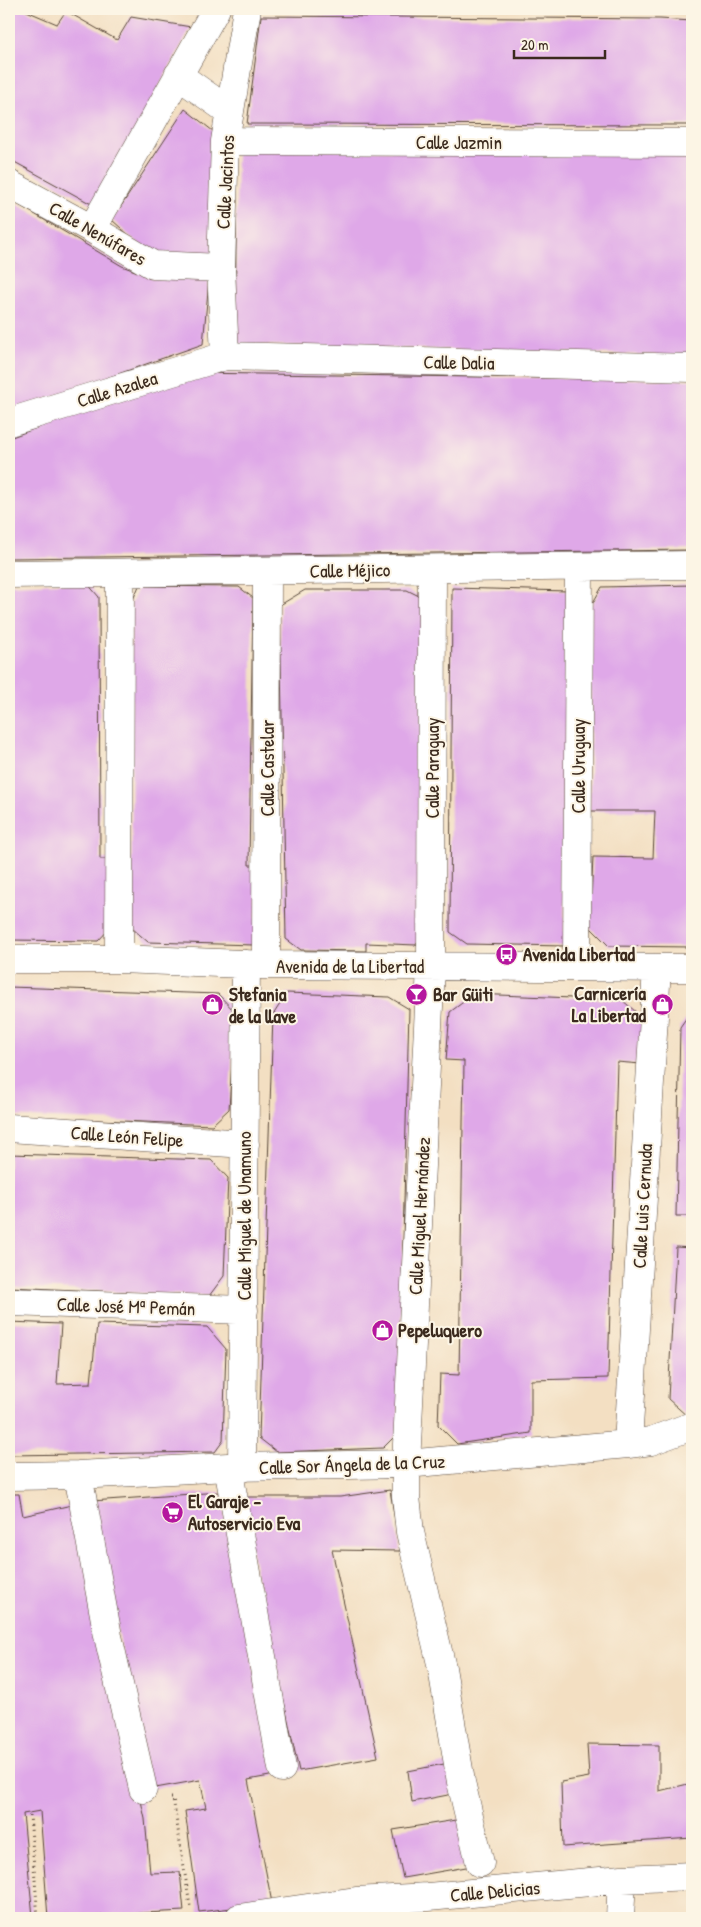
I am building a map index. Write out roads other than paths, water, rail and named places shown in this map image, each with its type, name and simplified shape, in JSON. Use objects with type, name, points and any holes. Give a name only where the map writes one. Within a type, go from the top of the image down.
[{"type":"street","points":[[92,229],[216,9]]},
{"type":"street","name":"Calle Jacintos","points":[[225,356],[221,268],[225,141],[247,9]]},
{"type":"street","points":[[178,75],[230,112]]},
{"type":"street","name":"Calle Jazmin","points":[[225,141],[692,143]]},
{"type":"street","name":"Calle Nenúfares","points":[[9,184],[153,265],[221,268]]},
{"type":"street","name":"Calle Dalia","points":[[225,356],[692,368]]},
{"type":"street","name":"Calle Azalea","points":[[9,422],[225,356]]},
{"type":"street","name":"Calle Méjico","points":[[9,574],[692,566]]},
{"type":"street","name":"Calle Uruguay","points":[[578,966],[579,567]]},
{"type":"street","name":"Calle Paraguay","points":[[432,569],[432,967]]},
{"type":"street","name":"Calle Castelar","points":[[256,965],[267,571]]},
{"type":"street","points":[[119,960],[120,573]]},
{"type":"street","name":"Avenida de la Libertad","points":[[9,960],[119,960],[256,965],[692,968]]},
{"type":"street","name":"Calle Miguel de Unamuno","points":[[256,965],[245,1144],[244,1310],[235,1467],[282,1768]]},
{"type":"street","name":"Calle Miguel Hernández","points":[[432,967],[406,1464],[406,1497],[410,1532],[442,1668],[455,1749],[480,1863]]},
{"type":"street","name":"Calle Luis Cernuda","points":[[628,1444],[657,968]]},
{"type":"street","name":"Calle León Felipe","points":[[9,1128],[245,1144]]},
{"type":"street","name":"Calle José Mª Pemán","points":[[9,1302],[244,1310]]},
{"type":"street","name":"Calle Sor Ángela de la Cruz","points":[[9,1476],[78,1475],[235,1467],[406,1464],[651,1441],[692,1426]]},
{"type":"street","points":[[78,1475],[108,1636],[143,1789]]},
{"type":"street","name":"Calle Delicias","points":[[239,1918],[356,1910],[428,1897],[622,1879],[692,1876]]},
{"type":"street","points":[[620,1918],[622,1879]]},
{"type":"place","name":"Avenida Libertad","points":[[507,954]]},
{"type":"place","name":"Bar Güiti","points":[[417,994]]},
{"type":"place","name":"Carnicería La Libertad","points":[[662,1004]]},
{"type":"place","name":"Stefania de la llave","points":[[213,1005]]},
{"type":"place","name":"Pepeluquero","points":[[382,1330]]},
{"type":"place","name":"El Garaje - Autoservicio Eva","points":[[172,1512]]}]
